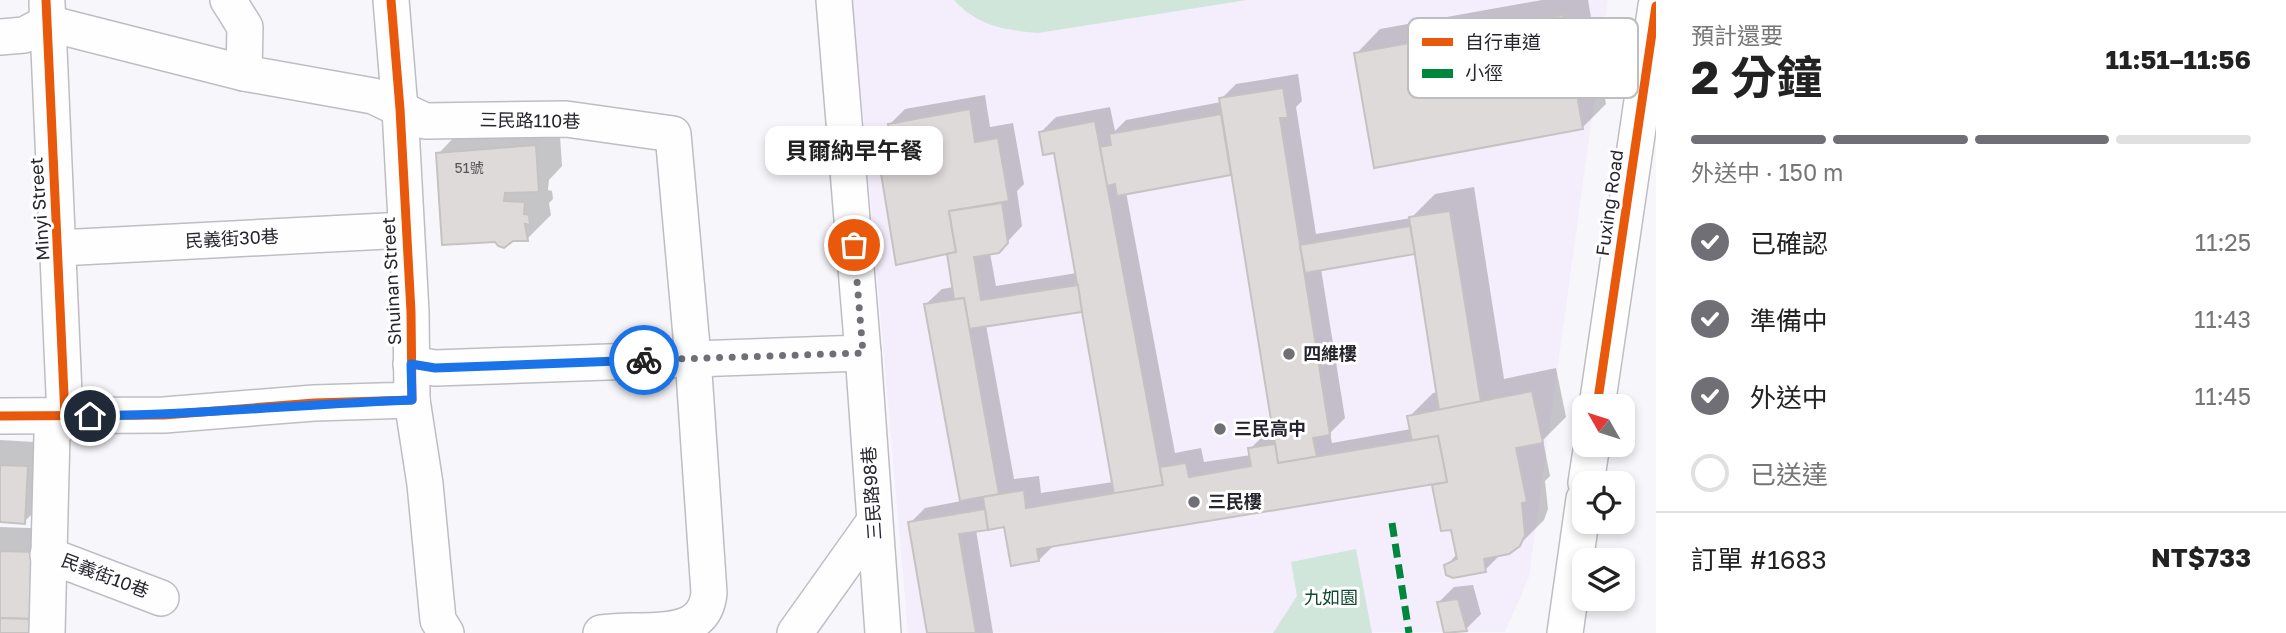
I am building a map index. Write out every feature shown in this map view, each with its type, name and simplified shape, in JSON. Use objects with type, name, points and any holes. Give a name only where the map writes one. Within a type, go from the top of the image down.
[{"type":"street","points":[[228,0],[245,27],[244,73]]},
{"type":"street","name":"Shuinan Street","points":[[391,0],[411,312],[412,400],[425,484],[438,620],[446,633]]},
{"type":"street","name":"三民路98巷","points":[[834,0],[883,633]]},
{"type":"street","name":"Fuxing Road","points":[[1599,394],[1651,69],[1656,6]]},
{"type":"street","points":[[0,37],[24,35],[47,11]]},
{"type":"street","name":"三民路110巷","points":[[47,11],[244,73],[373,96],[425,121],[566,119],[673,134],[693,358]]},
{"type":"street","name":"Minyi Street","points":[[47,11],[65,416],[52,434],[47,633]]},
{"type":"street","name":"民義街30巷","points":[[59,248],[405,230]]},
{"type":"street","points":[[411,364],[435,368],[863,353]]},
{"type":"street","points":[[601,633],[668,632],[688,628],[699,621],[708,608],[693,358]]},
{"type":"street","points":[[0,416],[164,415],[314,403],[412,400]]},
{"type":"street","points":[[795,633],[874,522]]},
{"type":"street","points":[[1565,633],[1579,534]]},
{"type":"street","name":"民義街10巷","points":[[48,555],[161,598]]},
{"type":"shaded area","name":"三民高中","points":[[853,0],[1608,0],[1606,18],[1408,18],[1408,98],[1595,98],[1529,577],[1505,632],[908,633]]},
{"type":"green space","points":[[954,0],[1247,0],[1038,33],[992,25],[972,16]]},
{"type":"green space","name":"九如園","points":[[1356,549],[1372,633],[1273,633],[1297,596],[1291,562]]},
{"type":"building","points":[[1408,43],[1408,98],[1578,98],[1583,129],[1374,168],[1354,53]]},
{"type":"building","name":"四維樓","points":[[1283,88],[1288,118],[1280,118],[1330,435],[1313,438],[1317,457],[1278,463],[1219,98]]},
{"type":"building","points":[[970,109],[975,142],[998,138],[1009,201],[949,211],[956,252],[896,265],[878,155],[893,153],[888,124]]},
{"type":"building","points":[[1221,114],[1231,175],[1117,196],[1115,184],[1107,186],[1100,147],[1111,145],[1109,134]]},
{"type":"building","points":[[1095,121],[1163,485],[1114,494],[1054,153],[1043,155],[1039,132]]},
{"type":"building","points":[[536,145],[539,192],[505,193],[504,201],[525,202],[524,214],[529,215],[530,225],[525,224],[528,241],[513,241],[504,248],[495,242],[442,245],[436,153]]},
{"type":"building","points":[[1002,203],[1008,243],[999,253],[974,257],[981,300],[1078,285],[1082,312],[969,329],[964,298],[954,299],[947,254],[956,252],[949,211]]},
{"type":"building","points":[[1450,211],[1481,402],[1439,410],[1409,217]]},
{"type":"building","points":[[1410,226],[1415,254],[1305,273],[1300,245]]},
{"type":"building","points":[[964,298],[999,494],[960,501],[924,304]]},
{"type":"building","points":[[1532,391],[1543,443],[1516,448],[1527,502],[1522,503],[1525,535],[1520,546],[1509,554],[1484,559],[1486,572],[1453,578],[1446,575],[1444,565],[1457,559],[1451,530],[1441,531],[1432,485],[1447,482],[1438,436],[1412,441],[1407,416]]},
{"type":"building","name":"三民樓","points":[[1438,436],[1447,482],[1037,549],[1039,561],[1011,566],[1004,527],[988,530],[983,497],[1024,490],[1026,508],[1163,485],[1160,467],[1186,463],[1189,477],[1251,466],[1248,448],[1275,444],[1278,463]]},
{"type":"building","points":[[0,465],[28,466],[25,524],[0,522]]},
{"type":"building","points":[[985,509],[988,530],[959,534],[976,633],[927,633],[908,522]]},
{"type":"building","points":[[0,551],[35,552],[32,619],[0,618]]},
{"type":"building","points":[[1458,599],[1467,631],[1444,633],[1437,602]]},
{"type":"building","points":[[0,618],[32,619],[31,633],[0,633]]},
{"type":"marked path","points":[[1392,523],[1409,633]]},
{"type":"cycle path","points":[[46,0],[65,417]]},
{"type":"cycle path","points":[[0,416],[164,415],[314,403],[412,400],[411,312],[391,0]]},
{"type":"cycle path","points":[[1599,394],[1656,6]]},
{"type":"way so far","points":[[644,360],[863,353],[854,245]]},
{"type":"place","name":"貝爾納早午餐","points":[[854,245]]},
{"type":"place","name":"四維樓","points":[[1289,354]]},
{"type":"place","name":"三民高中","points":[[1220,429]]},
{"type":"place","name":"三民樓","points":[[1194,502]]},
{"type":"route","points":[[90,416],[164,415],[314,403],[412,400],[411,364],[435,368],[644,360]]}]
